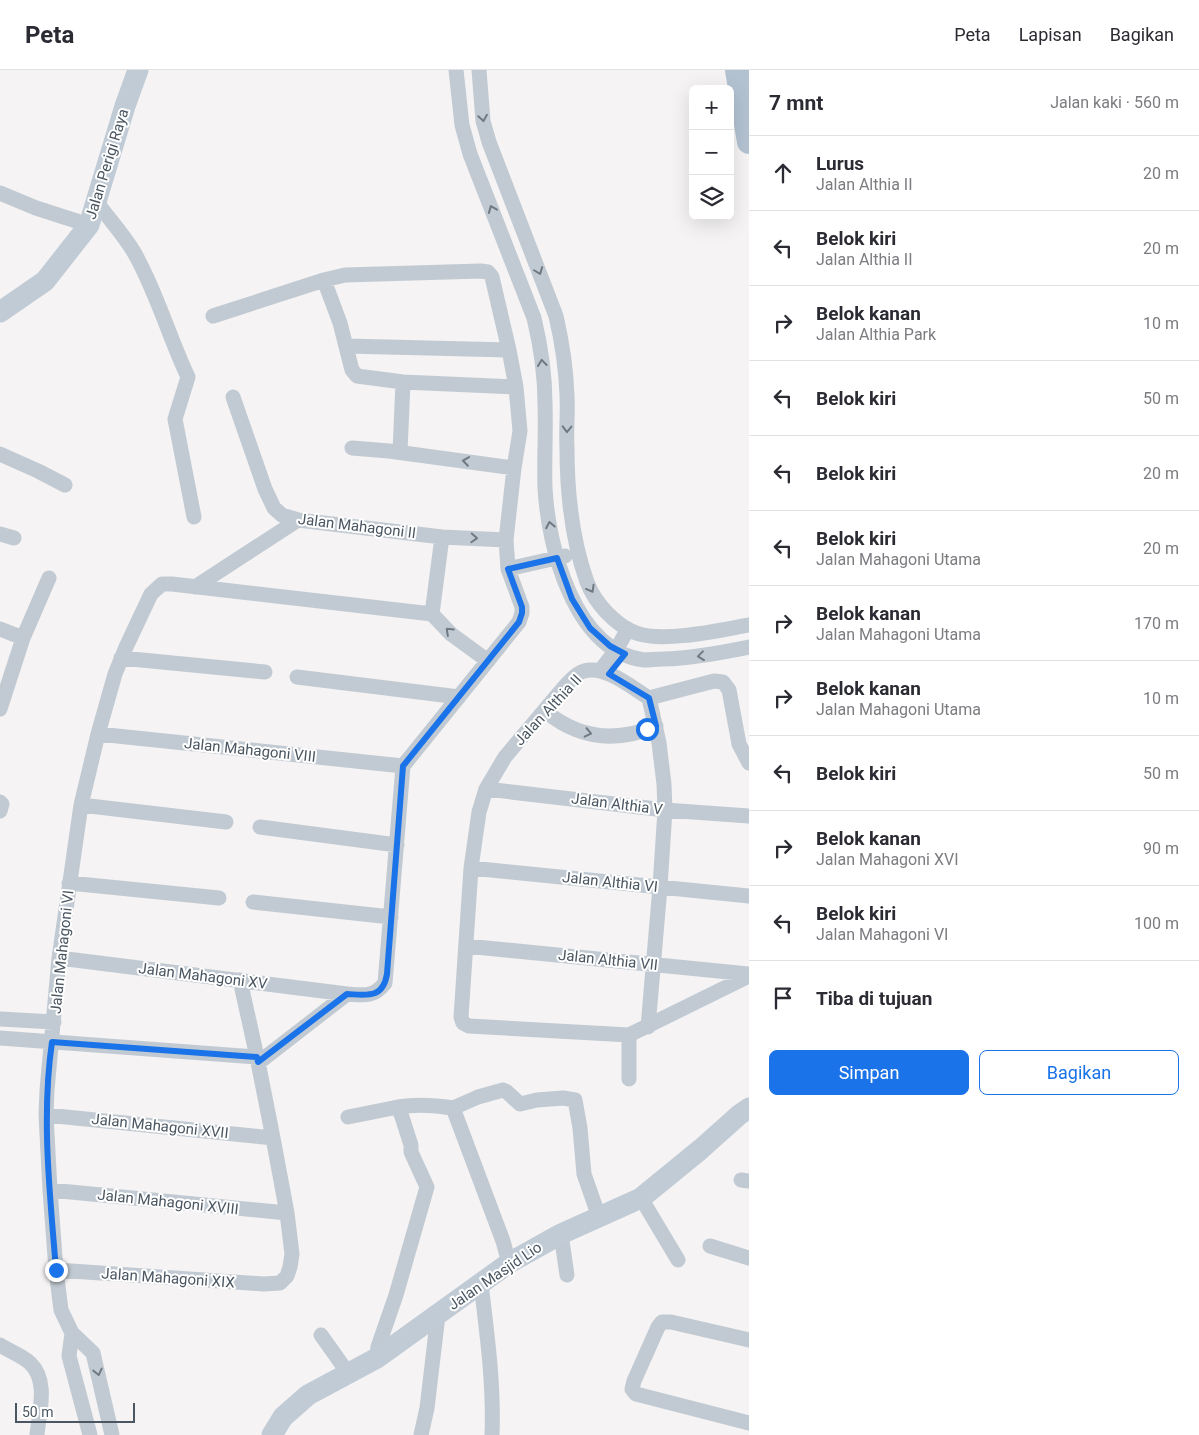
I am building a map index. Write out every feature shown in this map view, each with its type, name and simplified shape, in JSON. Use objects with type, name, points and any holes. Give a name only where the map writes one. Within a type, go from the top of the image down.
[{"type":"main road","points":[[737,70],[749,142]]},
{"type":"street","name":"Jalan Perigi Raya","points":[[0,312],[45,281],[89,225],[125,106],[138,70]]},
{"type":"street","points":[[456,70],[462,125],[470,154],[534,318],[540,341],[544,374],[545,489],[557,558],[572,599],[590,628],[621,652],[644,660],[676,658],[749,648]]},
{"type":"street","points":[[479,70],[483,121],[489,142],[556,316],[568,396],[566,446],[572,520],[588,584],[604,611],[622,626],[644,635],[696,634],[749,625]]},
{"type":"street","points":[[0,193],[36,208],[89,225]]},
{"type":"street","points":[[96,201],[134,253],[188,377],[174,419],[194,517]]},
{"type":"street","points":[[213,316],[345,275],[481,271],[488,272],[492,277],[516,387],[520,431],[506,540],[508,569],[522,607],[522,613],[519,622],[403,766]]},
{"type":"street","points":[[324,280],[340,323],[353,373],[357,376],[403,382],[516,387]]},
{"type":"street","points":[[346,346],[509,350]]},
{"type":"street","points":[[400,452],[403,382]]},
{"type":"street","name":"Jalan Mahagoni II","points":[[233,397],[265,489],[274,508],[282,515],[298,520],[442,536],[506,540]]},
{"type":"street","points":[[352,448],[400,452],[514,468]]},
{"type":"street","points":[[0,454],[65,485]]},
{"type":"street","points":[[195,587],[298,520]]},
{"type":"street","points":[[432,614],[442,536]]},
{"type":"street","points":[[508,569],[579,553]]},
{"type":"street","points":[[0,709],[23,638],[49,578]]},
{"type":"street","name":"Jalan Mahagoni VI","points":[[112,1435],[93,1353],[72,1333],[62,1310],[56,1270],[46,1115],[59,958],[81,806],[115,674],[151,594],[162,584],[195,587]]},
{"type":"street","points":[[195,587],[432,614],[451,634],[488,661]]},
{"type":"street","points":[[0,629],[23,638]]},
{"type":"street","points":[[632,631],[621,652],[604,672],[649,698],[714,681],[723,682],[729,690],[739,744],[749,764]]},
{"type":"street","points":[[122,658],[265,672]]},
{"type":"street","name":"Jalan Althia II","points":[[604,672],[583,671],[575,676],[504,757],[486,789],[479,812],[471,868],[461,1017],[463,1023],[469,1026],[629,1035]]},
{"type":"street","points":[[297,677],[458,697]]},
{"type":"street","points":[[648,1027],[665,810],[664,784],[656,726],[649,698]]},
{"type":"street","points":[[545,711],[568,726],[585,733],[603,736],[630,734],[656,726]]},
{"type":"street","name":"Jalan Mahagoni VIII","points":[[98,734],[403,766]]},
{"type":"street","name":"Jalan Mahagoni XV","points":[[59,958],[347,994],[370,995],[379,991],[385,984],[403,766]]},
{"type":"street","name":"Jalan Althia V","points":[[486,789],[665,810],[749,816]]},
{"type":"street","points":[[0,802],[2,804],[0,811]]},
{"type":"street","points":[[81,806],[226,822]]},
{"type":"street","points":[[260,827],[397,844]]},
{"type":"street","name":"Jalan Althia VI","points":[[471,868],[749,896]]},
{"type":"street","points":[[69,883],[219,898]]},
{"type":"street","points":[[253,902],[391,917]]},
{"type":"street","name":"Jalan Althia VII","points":[[466,946],[749,975]]},
{"type":"street","points":[[629,1079],[629,1035],[749,975]]},
{"type":"street","points":[[240,980],[258,1060],[286,1213]]},
{"type":"street","points":[[0,1038],[258,1060],[347,994]]},
{"type":"street","points":[[0,1019],[54,1022]]},
{"type":"street","points":[[348,1117],[412,1104],[453,1108],[478,1097],[502,1090],[520,1104],[537,1100],[572,1098],[575,1100],[580,1128],[584,1174],[600,1217]]},
{"type":"street","points":[[376,1358],[378,1346],[396,1295],[427,1187],[411,1152],[411,1145],[398,1107]]},
{"type":"street","points":[[453,1108],[509,1263]]},
{"type":"street","name":"Jalan Masjid Lio","points":[[272,1435],[283,1418],[308,1395],[376,1358],[509,1263],[561,1234],[641,1198],[749,1108]]},
{"type":"street","name":"Jalan Mahagoni XVII","points":[[46,1115],[273,1138]]},
{"type":"street","name":"Jalan Mahagoni XVIII","points":[[50,1190],[286,1213]]},
{"type":"street","points":[[641,1198],[678,1260]]},
{"type":"street","name":"Jalan Mahagoni XIX","points":[[56,1270],[264,1284],[280,1283],[287,1276],[292,1254],[286,1213]]},
{"type":"street","points":[[561,1234],[567,1275]]},
{"type":"street","points":[[710,1246],[749,1258]]},
{"type":"street","points":[[481,1284],[492,1393],[492,1435]]},
{"type":"street","points":[[421,1435],[427,1408],[438,1315]]},
{"type":"street","points":[[749,1340],[671,1322],[662,1322],[658,1327],[632,1388],[636,1394],[749,1423]]},
{"type":"street","name":"Jalan Mahagoni VI","points":[[72,1333],[69,1356],[90,1435]]},
{"type":"street","points":[[320,1335],[348,1372]]},
{"type":"street","points":[[0,1345],[30,1363],[38,1375],[42,1388],[37,1435]]},
{"type":"route","points":[[56,1270],[46,1115],[52,1042],[257,1057],[258,1062],[347,994],[370,995],[379,991],[385,984],[387,974],[403,766],[519,622],[522,607],[508,569],[557,558],[572,599],[590,628],[610,646],[625,654],[609,674],[649,698],[656,726],[647,729]]}]
